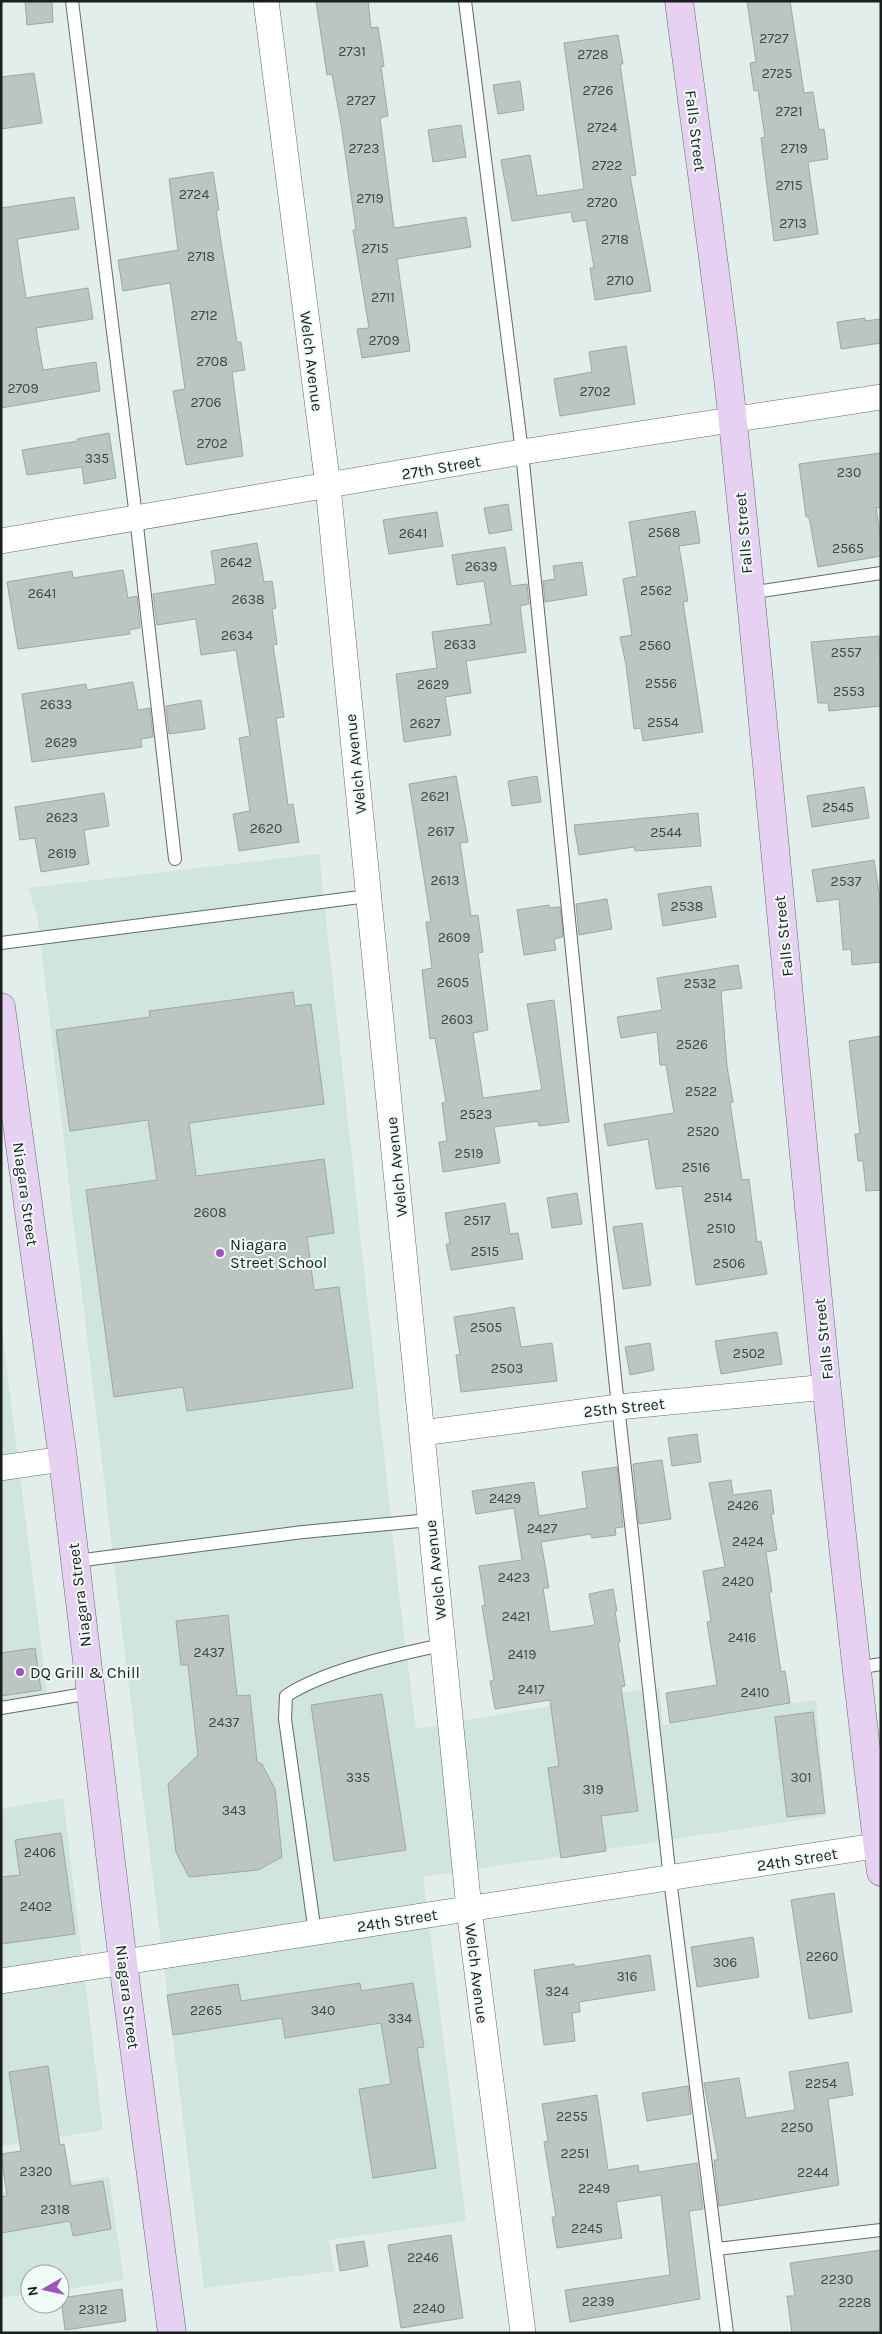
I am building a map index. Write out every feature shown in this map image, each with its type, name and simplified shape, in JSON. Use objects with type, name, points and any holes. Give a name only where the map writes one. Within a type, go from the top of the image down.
[{"type":"street","name":"Welch Avenue","points":[[266,1],[328,486],[469,1908],[523,2333]]},
{"type":"street","name":"Falls Street","points":[[679,1],[732,420],[827,1387],[868,1666],[881,1872]]},
{"type":"street","name":"27th Street","points":[[1,541],[522,452],[881,397]]},
{"type":"street","name":"Niagara Street","points":[[1,1007],[6,1078],[63,1459],[123,1963],[172,2333]]},
{"type":"street","name":"25th Street","points":[[422,1433],[618,1407],[827,1387]]},
{"type":"street","points":[[1,1468],[63,1459]]},
{"type":"street","name":"24th Street","points":[[1,1981],[469,1908],[670,1879],[879,1845]]},
{"type":"lane","points":[[72,1],[136,517],[175,859]]},
{"type":"lane","points":[[465,1],[522,452],[618,1407],[670,1879],[727,2333]]},
{"type":"lane","points":[[749,593],[881,573]]},
{"type":"lane","points":[[1,943],[368,896]]},
{"type":"lane","points":[[76,1561],[303,1532],[430,1520]]},
{"type":"lane","points":[[315,1933],[285,1720],[286,1696],[304,1684],[400,1654],[442,1645]]},
{"type":"lane","points":[[1,1708],[91,1693]]},
{"type":"lane","points":[[717,2250],[881,2230]]},
{"type":"shaded area","points":[[319,854],[399,1593],[416,1729],[659,1687],[663,1725],[816,1700],[826,1816],[423,1877],[466,2221],[329,2240],[334,2271],[204,2288],[121,1623],[37,914],[28,888]]},
{"type":"shaded area","points":[[1,1322],[49,1707],[1,1715]]},
{"type":"shaded area","points":[[63,1798],[103,2130],[1,2146],[1,1809]]},
{"type":"shaded area","points":[[109,2177],[124,2280],[70,2288],[70,2264],[20,2264],[20,2295],[1,2298],[1,2192]]},
{"type":"building","points":[[25,1],[52,1],[53,22],[27,25]]},
{"type":"building","points":[[316,1],[368,1],[371,28],[378,27],[384,66],[381,67],[388,116],[380,118],[394,228],[466,217],[471,247],[397,259],[410,351],[362,358],[357,329],[369,328],[353,230],[356,230],[341,124],[332,74],[327,75]]},
{"type":"building","points":[[747,1],[790,1],[804,93],[813,92],[819,130],[824,129],[828,159],[808,162],[818,234],[774,241],[761,138],[765,137],[758,90],[754,91],[750,63],[756,62]]},
{"type":"building","points":[[618,35],[623,64],[620,64],[636,175],[630,176],[651,291],[595,300],[590,268],[594,268],[586,220],[573,222],[571,212],[512,221],[501,160],[530,155],[537,196],[584,189],[564,43]]},
{"type":"building","points":[[34,73],[42,123],[1,129],[1,77]]},
{"type":"building","points":[[520,81],[524,110],[498,114],[493,85]]},
{"type":"building","points":[[461,125],[466,157],[433,162],[428,130]]},
{"type":"building","points":[[213,172],[219,210],[216,210],[237,342],[241,342],[245,370],[232,372],[243,456],[186,465],[173,391],[185,389],[170,283],[123,291],[118,260],[178,250],[169,179]]},
{"type":"building","points":[[74,197],[79,229],[17,239],[26,298],[88,288],[93,319],[36,328],[43,370],[96,362],[100,391],[1,408],[1,208]]},
{"type":"building","points":[[865,318],[865,321],[881,319],[881,343],[841,349],[837,322]]},
{"type":"building","points":[[626,346],[635,404],[560,416],[554,379],[592,372],[589,352]]},
{"type":"building","points":[[109,433],[116,478],[84,484],[82,467],[27,475],[22,450],[78,441],[77,439]]},
{"type":"building","points":[[881,453],[881,507],[876,508],[881,540],[881,556],[818,567],[809,517],[806,517],[799,464]]},
{"type":"building","points":[[508,504],[512,530],[489,534],[484,508]]},
{"type":"building","points":[[695,511],[700,543],[679,546],[688,601],[683,602],[703,732],[643,741],[641,728],[634,729],[626,665],[620,637],[632,635],[623,579],[637,576],[629,522]]},
{"type":"building","points":[[437,512],[443,546],[389,554],[383,520]]},
{"type":"building","points":[[257,543],[264,582],[272,581],[276,608],[272,609],[277,644],[273,645],[284,717],[276,718],[288,805],[293,804],[299,842],[239,851],[233,814],[250,811],[239,738],[250,736],[236,650],[201,655],[196,619],[157,625],[153,594],[216,584],[211,551]]},
{"type":"building","points":[[505,547],[511,586],[527,584],[529,604],[520,606],[526,652],[466,661],[471,693],[445,697],[451,735],[404,742],[396,674],[437,668],[432,632],[491,624],[484,581],[457,585],[452,555]]},
{"type":"building","points":[[582,562],[587,595],[545,602],[543,581],[555,579],[553,566]]},
{"type":"building","points":[[123,570],[128,598],[137,596],[140,628],[129,630],[130,634],[18,649],[7,582],[72,571],[73,578]]},
{"type":"building","points":[[879,636],[881,706],[829,711],[828,703],[818,703],[811,642]]},
{"type":"building","points":[[133,682],[138,710],[150,708],[153,737],[141,739],[142,747],[32,762],[22,694],[86,684],[87,690]]},
{"type":"building","points":[[201,700],[205,729],[169,734],[166,706]]},
{"type":"building","points":[[456,776],[468,842],[460,843],[471,916],[478,915],[483,952],[478,953],[488,1030],[473,1033],[483,1098],[542,1090],[527,1004],[554,1000],[569,1122],[539,1126],[538,1121],[494,1127],[500,1163],[443,1172],[439,1142],[447,1141],[442,1103],[446,1102],[435,1038],[430,1039],[422,970],[432,968],[426,922],[431,922],[409,784]]},
{"type":"building","points":[[537,776],[541,802],[512,806],[508,781]]},
{"type":"building","points":[[864,787],[869,818],[812,827],[807,796]]},
{"type":"building","points":[[104,793],[109,826],[84,830],[89,864],[41,872],[35,838],[20,840],[15,807]]},
{"type":"building","points":[[698,813],[701,846],[635,851],[634,847],[579,855],[574,825]]},
{"type":"building","points":[[874,860],[881,905],[881,962],[852,965],[851,949],[843,950],[839,899],[817,902],[812,870]]},
{"type":"building","points":[[711,886],[716,917],[663,926],[658,894]]},
{"type":"building","points":[[607,899],[612,929],[579,935],[576,904]]},
{"type":"building","points":[[549,905],[550,908],[560,907],[563,937],[554,939],[556,950],[524,955],[517,910]]},
{"type":"building","points":[[738,965],[742,988],[721,991],[727,1066],[733,1102],[730,1103],[742,1180],[749,1179],[757,1242],[761,1241],[767,1274],[696,1285],[682,1186],[656,1189],[648,1139],[608,1146],[604,1124],[674,1113],[666,1065],[660,1065],[657,1032],[621,1038],[617,1017],[662,1010],[657,978]]},
{"type":"building","points":[[293,992],[295,1006],[311,1004],[324,1104],[189,1123],[196,1176],[324,1159],[334,1233],[307,1237],[314,1290],[339,1287],[353,1388],[187,1411],[183,1387],[114,1397],[86,1190],[157,1180],[148,1120],[70,1131],[56,1030],[150,1017],[149,1011]]},
{"type":"building","points":[[881,1036],[881,1190],[866,1191],[863,1161],[858,1161],[855,1134],[860,1134],[849,1041]]},
{"type":"building","points":[[577,1193],[582,1224],[552,1228],[547,1198]]},
{"type":"building","points":[[505,1203],[510,1234],[518,1233],[523,1259],[451,1270],[446,1244],[450,1244],[445,1213]]},
{"type":"building","points":[[642,1223],[651,1285],[623,1289],[613,1227]]},
{"type":"building","points":[[514,1307],[521,1347],[552,1343],[557,1381],[461,1392],[456,1355],[460,1355],[454,1317]]},
{"type":"building","points":[[777,1332],[782,1364],[721,1374],[715,1341]]},
{"type":"building","points":[[650,1343],[654,1370],[630,1375],[625,1347]]},
{"type":"building","points":[[697,1434],[701,1462],[672,1466],[668,1438]]},
{"type":"building","points":[[662,1460],[671,1519],[639,1524],[633,1464]]},
{"type":"building","points":[[617,1467],[623,1527],[615,1528],[616,1535],[592,1538],[591,1534],[541,1542],[549,1588],[543,1588],[550,1632],[595,1625],[589,1594],[613,1589],[620,1642],[618,1642],[625,1686],[621,1687],[638,1811],[601,1816],[606,1851],[561,1858],[548,1768],[559,1766],[550,1700],[495,1709],[490,1681],[494,1680],[482,1606],[485,1605],[479,1566],[522,1560],[514,1508],[476,1514],[472,1491],[534,1482],[539,1516],[587,1508],[582,1472]]},
{"type":"building","points":[[731,1480],[733,1495],[771,1490],[774,1514],[771,1514],[777,1550],[766,1552],[772,1592],[769,1592],[781,1672],[785,1671],[790,1703],[670,1723],[666,1693],[717,1685],[707,1622],[711,1621],[703,1571],[725,1567],[709,1483]]},
{"type":"building","points":[[228,1615],[237,1696],[250,1695],[257,1762],[262,1764],[275,1789],[282,1857],[258,1870],[189,1877],[176,1852],[168,1784],[198,1755],[188,1665],[181,1665],[176,1621]]},
{"type":"building","name":"DQ Grill & Chill","points":[[35,1648],[41,1690],[1,1696],[1,1653]]},
{"type":"building","points":[[382,1694],[406,1850],[334,1861],[311,1705]]},
{"type":"building","points":[[813,1712],[825,1813],[787,1817],[775,1717]]},
{"type":"building","points":[[61,1833],[75,1934],[1,1944],[1,1877],[20,1875],[15,1840]]},
{"type":"building","points":[[834,1893],[852,2012],[809,2019],[791,1900]]},
{"type":"building","points":[[753,1937],[759,1977],[697,1987],[691,1947]]},
{"type":"building","points":[[650,1955],[655,1990],[579,2002],[580,2012],[572,2013],[575,2041],[544,2045],[534,1970],[574,1964],[575,1967]]},
{"type":"building","points":[[360,1983],[361,1991],[413,1983],[424,2047],[417,2048],[436,2168],[373,2178],[359,2089],[391,2084],[381,2023],[285,2038],[282,2018],[173,2035],[167,1995],[238,1984],[241,2001]]},
{"type":"building","points":[[848,2062],[853,2095],[828,2099],[839,2185],[719,2206],[714,2160],[718,2160],[704,2083],[739,2078],[746,2118],[795,2110],[789,2072]]},
{"type":"building","points":[[48,2066],[60,2145],[64,2144],[71,2186],[103,2181],[111,2229],[73,2236],[70,2221],[1,2233],[1,2197],[7,2196],[1,2154],[21,2151],[9,2072]]},
{"type":"building","points":[[688,2086],[691,2114],[647,2121],[642,2093]]},
{"type":"building","points":[[597,2095],[608,2170],[638,2165],[639,2172],[697,2163],[703,2209],[689,2211],[700,2299],[570,2322],[565,2290],[670,2275],[661,2195],[616,2202],[622,2238],[557,2248],[552,2217],[556,2217],[544,2142],[548,2141],[542,2104]]},
{"type":"building","points":[[451,2235],[463,2318],[401,2328],[388,2245]]},
{"type":"building","points":[[364,2241],[368,2266],[340,2271],[336,2245]]},
{"type":"building","points":[[881,2250],[881,2333],[792,2333],[787,2296],[795,2296],[790,2263]]},
{"type":"building","points":[[122,2289],[126,2321],[65,2330],[63,2314],[70,2314],[70,2297]]},
{"type":"place","name":"Niagara Street School","points":[[220,1253]]},
{"type":"place","name":"DQ Grill & Chill","points":[[20,1672]]}]
